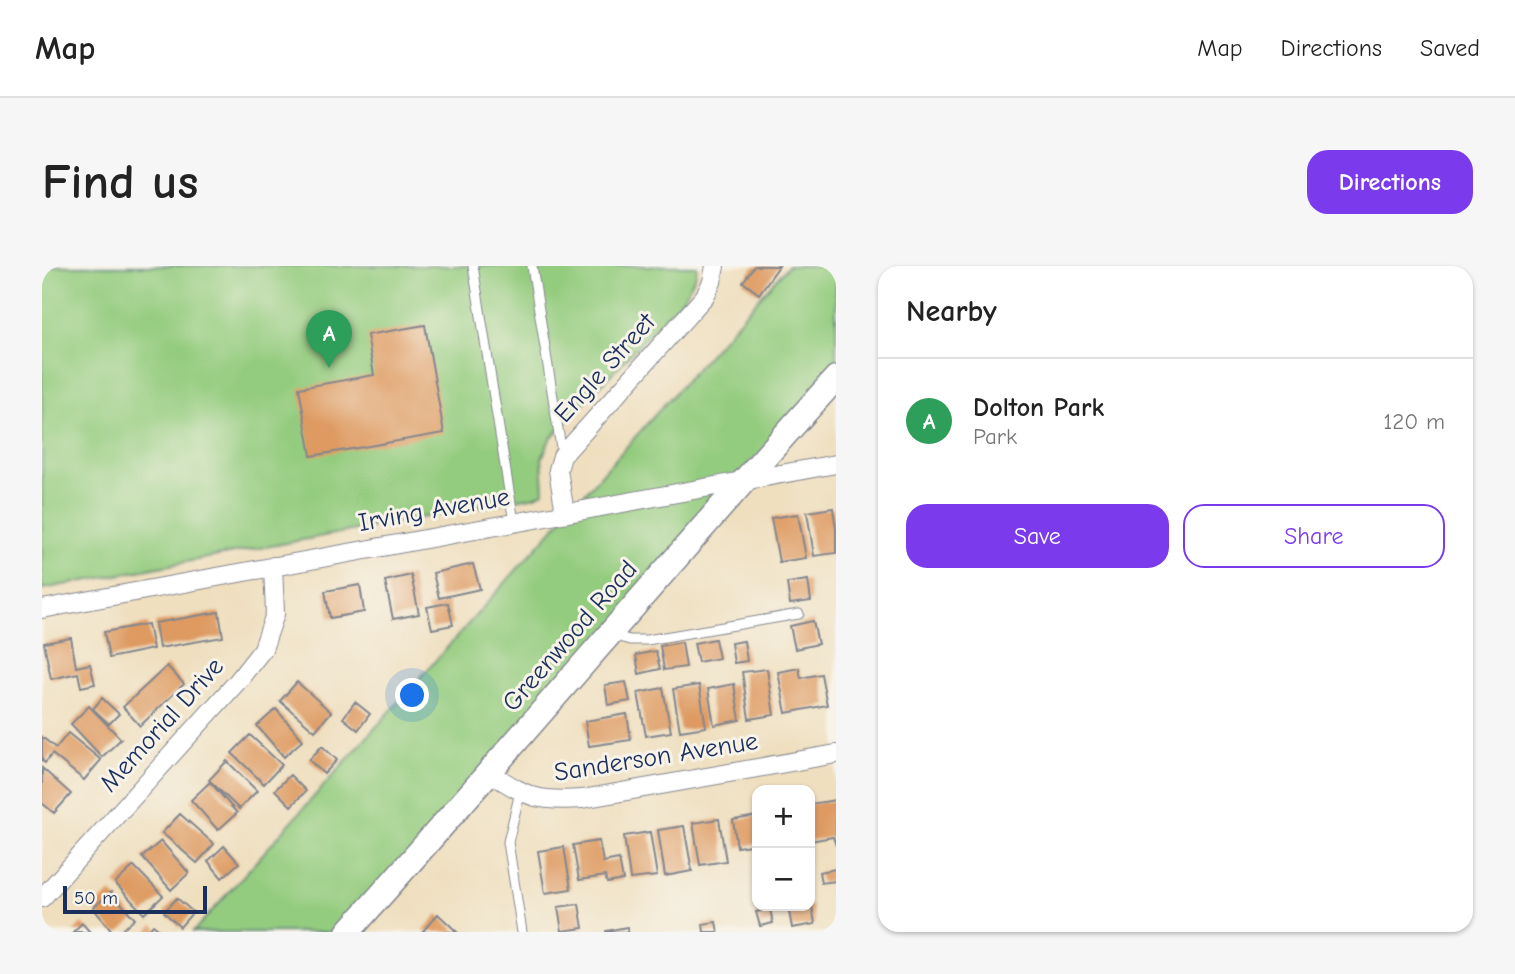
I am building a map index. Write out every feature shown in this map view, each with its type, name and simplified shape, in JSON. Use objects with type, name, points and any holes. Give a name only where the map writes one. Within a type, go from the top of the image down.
[{"type":"street","name":"Engle Street","points":[[565,513],[558,470],[562,456],[705,296],[712,282],[715,266]]},
{"type":"street","name":"Greenwood Road","points":[[348,932],[836,378]]},
{"type":"street","name":"Irving Avenue","points":[[42,608],[836,464]]},
{"type":"street","name":"Memorial Drive","points":[[42,898],[237,682],[263,649],[275,614],[273,566]]},
{"type":"street","name":"Sanderson Avenue","points":[[490,773],[520,792],[538,799],[582,799],[836,754]]},
{"type":"lane","points":[[473,266],[514,522]]},
{"type":"lane","points":[[532,266],[562,456]]},
{"type":"lane","points":[[610,635],[630,640],[647,640],[799,614]]},
{"type":"lane","points":[[520,792],[508,842],[522,932]]},
{"type":"green space","points":[[42,266],[697,266],[696,275],[684,297],[550,439],[542,458],[544,491],[536,496],[42,589]]},
{"type":"green space","points":[[788,266],[836,266],[836,379],[342,932],[193,932]]},
{"type":"building","points":[[754,266],[779,266],[759,294],[743,282]]},
{"type":"building","points":[[425,325],[444,433],[311,456],[299,388],[374,375],[367,335]]},
{"type":"building","points":[[833,508],[836,553],[814,556],[807,512]]},
{"type":"building","points":[[798,514],[806,558],[779,562],[771,518]]},
{"type":"building","points":[[473,564],[480,589],[439,598],[433,573]]},
{"type":"building","points":[[411,575],[419,614],[393,619],[385,581]]},
{"type":"building","points":[[808,580],[811,601],[790,604],[787,583]]},
{"type":"building","points":[[360,585],[364,612],[330,618],[325,591]]},
{"type":"building","points":[[448,603],[453,625],[432,629],[427,607]]},
{"type":"building","points":[[219,612],[223,637],[159,648],[155,623]]},
{"type":"building","points":[[813,621],[818,644],[795,649],[790,626]]},
{"type":"building","points":[[148,624],[153,649],[109,658],[104,632]]},
{"type":"building","points":[[71,638],[76,667],[90,664],[95,684],[81,687],[78,673],[51,679],[44,643]]},
{"type":"building","points":[[715,639],[719,658],[698,662],[694,643]]},
{"type":"building","points":[[744,641],[747,661],[734,663],[731,643]]},
{"type":"building","points":[[682,642],[686,667],[664,670],[660,646]]},
{"type":"building","points":[[656,651],[660,669],[639,674],[636,655]]},
{"type":"building","points":[[167,666],[184,684],[140,726],[123,707]]},
{"type":"building","points":[[799,668],[801,678],[821,674],[827,705],[786,713],[778,672]]},
{"type":"building","points":[[767,669],[774,715],[749,719],[742,672]]},
{"type":"building","points":[[297,682],[331,712],[315,731],[280,701]]},
{"type":"building","points":[[626,682],[630,701],[608,705],[605,685]]},
{"type":"building","points":[[734,684],[740,720],[714,725],[708,689]]},
{"type":"building","points":[[699,685],[706,727],[680,731],[673,689]]},
{"type":"building","points":[[663,688],[671,732],[646,736],[638,693]]},
{"type":"building","points":[[102,698],[119,714],[109,724],[93,709]]},
{"type":"building","points":[[355,702],[370,714],[358,730],[343,718]]},
{"type":"building","points":[[89,706],[121,739],[102,757],[71,724]]},
{"type":"building","points":[[276,709],[303,740],[284,757],[257,726]]},
{"type":"building","points":[[627,714],[631,740],[589,746],[585,721]]},
{"type":"building","points":[[68,733],[101,760],[84,780],[52,754],[45,763],[42,760],[42,737],[56,748]]},
{"type":"building","points":[[250,735],[282,765],[264,784],[232,753]]},
{"type":"building","points":[[322,746],[337,760],[324,774],[309,760]]},
{"type":"building","points":[[227,761],[257,791],[239,809],[209,780]]},
{"type":"building","points":[[42,768],[71,794],[54,813],[42,803]]},
{"type":"building","points":[[290,775],[306,791],[291,806],[275,790]]},
{"type":"building","points":[[210,782],[237,813],[218,830],[191,800]]},
{"type":"building","points":[[836,800],[836,846],[833,837],[815,840],[815,803]]},
{"type":"building","points":[[180,814],[214,844],[197,863],[162,833]]},
{"type":"building","points":[[752,817],[752,845],[737,847],[733,820]]},
{"type":"building","points":[[719,819],[726,861],[700,865],[693,823]]},
{"type":"building","points":[[684,826],[692,871],[665,876],[658,830]]},
{"type":"building","points":[[650,832],[657,876],[630,879],[624,836]]},
{"type":"building","points":[[161,841],[189,873],[171,890],[142,857]]},
{"type":"building","points":[[599,841],[603,862],[619,859],[623,880],[607,883],[605,876],[579,880],[573,845]]},
{"type":"building","points":[[224,846],[239,863],[222,878],[208,861]]},
{"type":"building","points":[[564,847],[571,889],[545,893],[538,851]]},
{"type":"building","points":[[134,866],[163,896],[144,914],[115,883]]},
{"type":"building","points":[[836,869],[836,881],[821,883],[819,872]]},
{"type":"building","points":[[111,892],[135,919],[120,932],[113,932],[93,908]]},
{"type":"building","points":[[177,898],[193,912],[180,927],[164,912]]},
{"type":"building","points":[[579,904],[583,928],[562,931],[558,907]]},
{"type":"building","points":[[770,911],[773,923],[760,926],[756,912]]},
{"type":"building","points":[[789,911],[813,911],[815,924],[792,928]]},
{"type":"building","points":[[438,914],[457,932],[422,932]]},
{"type":"building","points":[[716,922],[718,932],[704,932],[703,924]]},
{"type":"building","points":[[82,923],[90,932],[73,932]]},
{"type":"building","points":[[153,925],[162,932],[147,932]]},
{"type":"building","points":[[627,927],[628,932],[606,932],[606,931]]},
{"type":"place","name":"Dolton Park","points":[[329,368]]}]
